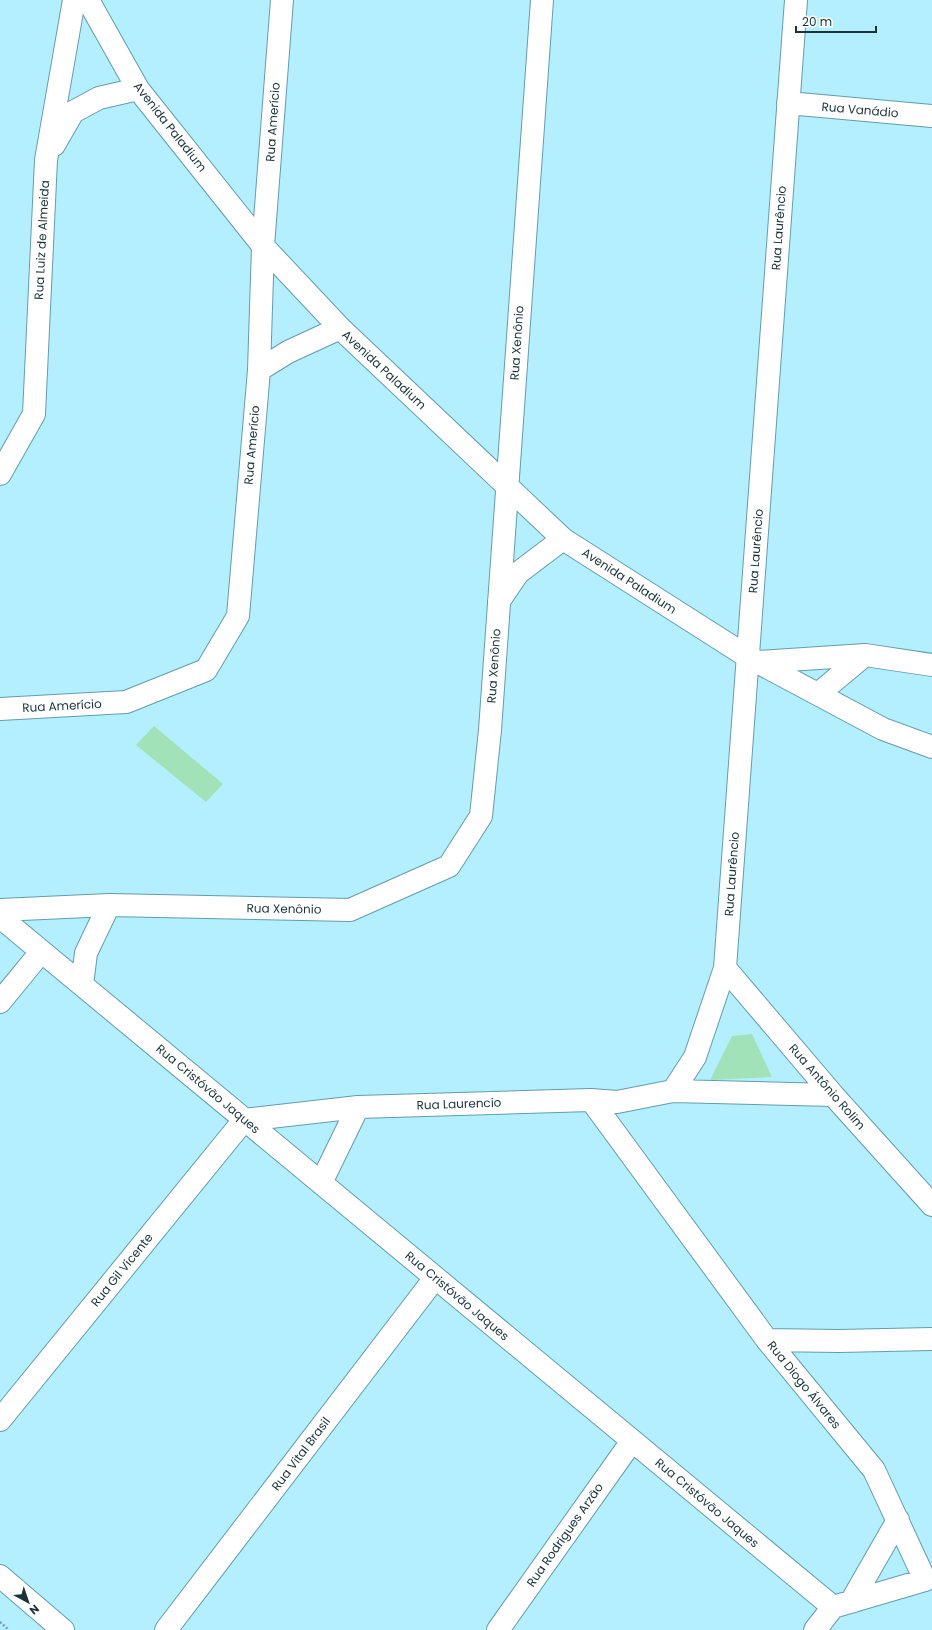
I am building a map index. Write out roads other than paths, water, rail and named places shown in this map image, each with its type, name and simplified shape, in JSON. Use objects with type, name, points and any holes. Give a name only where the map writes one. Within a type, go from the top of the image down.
[{"type":"street","name":"Rua Luiz de Almeida","points":[[0,474],[34,414],[46,160],[74,0]]},
{"type":"street","name":"Avenida Paladium","points":[[88,0],[138,90],[263,246],[340,328],[563,539],[752,659],[883,729],[932,747]]},
{"type":"street","name":"Rua Amerício","points":[[0,709],[126,702],[206,670],[238,616],[259,370],[263,246],[282,0]]},
{"type":"street","name":"Rua Xenônio","points":[[0,910],[109,905],[350,910],[449,866],[481,816],[490,730],[542,0]]},
{"type":"street","name":"Rua Laurêncio","points":[[673,1091],[695,1057],[725,968],[752,659],[796,0]]},
{"type":"street","points":[[46,160],[72,112],[99,98],[138,90]]},
{"type":"street","name":"Rua Vanádio","points":[[788,103],[932,116]]},
{"type":"street","points":[[259,370],[288,352],[340,328]]},
{"type":"street","points":[[499,602],[518,573],[563,539]]},
{"type":"street","points":[[818,694],[865,655]]},
{"type":"street","points":[[752,659],[865,655],[932,665]]},
{"type":"street","points":[[82,985],[86,953],[109,905]]},
{"type":"street","name":"Rua Cristóvão Jaques","points":[[0,917],[632,1441],[842,1605]]},
{"type":"street","points":[[0,1002],[41,952]]},
{"type":"street","name":"Rua Antônio Rolim","points":[[725,968],[833,1095],[932,1205]]},
{"type":"street","name":"Rua Laurencio","points":[[244,1120],[358,1107],[592,1100],[617,1102],[673,1091],[833,1095]]},
{"type":"street","name":"Rua Diogo Álvares","points":[[592,1100],[767,1340],[874,1470],[928,1579],[842,1605]]},
{"type":"street","points":[[321,1183],[358,1107]]},
{"type":"street","name":"Rua Gil Vicente","points":[[0,1420],[244,1120]]},
{"type":"street","name":"Rua Vital Brasil","points":[[166,1630],[435,1278]]},
{"type":"street","points":[[767,1340],[839,1341],[932,1339]]},
{"type":"street","name":"Rua Rodrigues Arzão","points":[[498,1630],[632,1441]]},
{"type":"street","points":[[815,1630],[842,1605],[898,1520]]},
{"type":"street","points":[[0,1576],[63,1630]]}]
